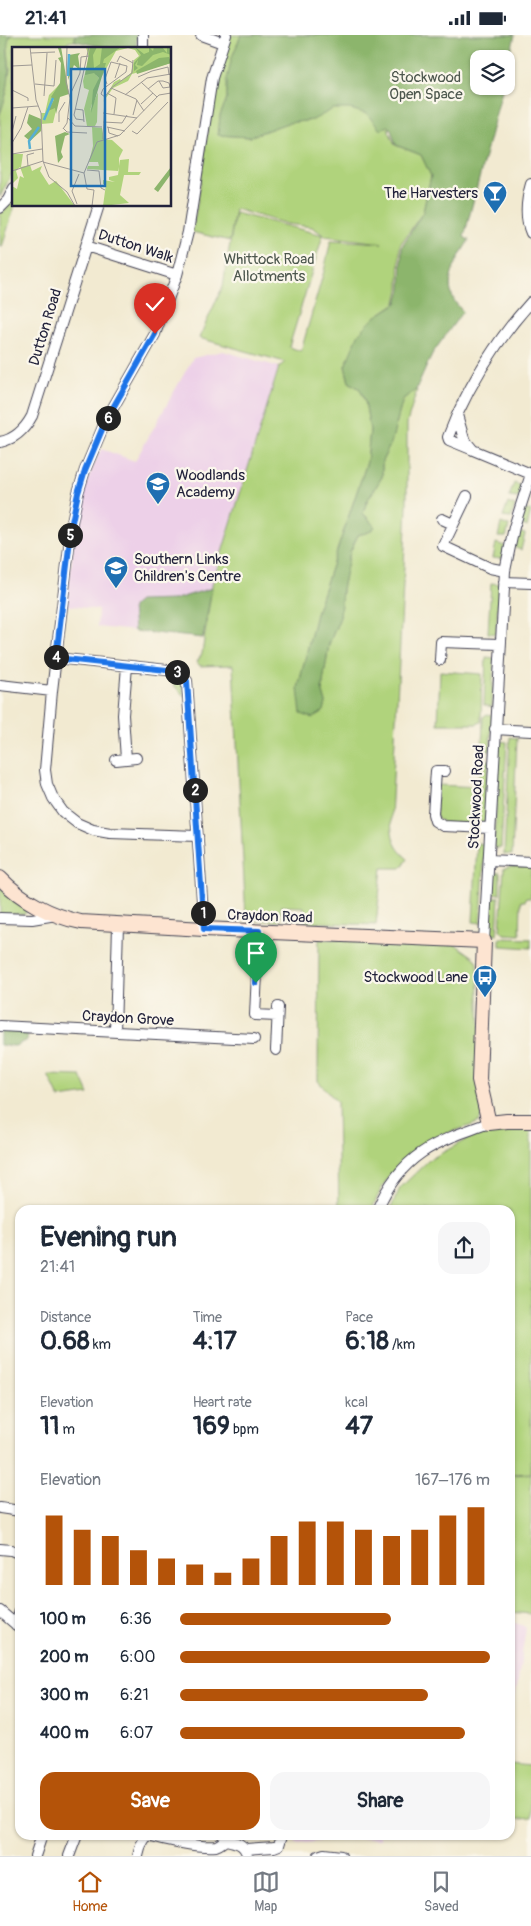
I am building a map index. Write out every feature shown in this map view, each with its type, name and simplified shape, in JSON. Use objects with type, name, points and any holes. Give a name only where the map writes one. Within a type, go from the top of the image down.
[{"type":"street","points":[[198,837],[110,833],[93,830],[77,823],[63,812],[53,798],[47,784],[45,770],[52,691],[72,522],[85,470],[106,420],[155,334],[177,275],[188,232],[212,78],[225,39],[201,35]]},
{"type":"street","points":[[531,184],[526,210],[531,233]]},
{"type":"street","points":[[0,207],[8,200],[12,193]]},
{"type":"street","name":"Dutton Road","points":[[0,442],[6,441],[25,429],[32,416],[99,206]]},
{"type":"street","name":"Dutton Walk","points":[[86,246],[177,275]]},
{"type":"street","points":[[531,302],[493,351],[457,415],[464,439],[473,450],[531,474]]},
{"type":"street","name":"Stockwood Road","points":[[488,1123],[479,1080],[499,644],[505,571],[514,527],[531,474]]},
{"type":"street","points":[[466,495],[441,549],[490,568],[505,571]]},
{"type":"street","points":[[442,519],[453,524]]},
{"type":"street","points":[[504,582],[531,583]]},
{"type":"street","points":[[440,660],[441,642],[499,644]]},
{"type":"street","points":[[56,658],[176,671],[187,681],[204,929]]},
{"type":"street","points":[[126,759],[123,715],[127,666]]},
{"type":"street","points":[[0,685],[52,691]]},
{"type":"street","points":[[495,729],[531,731]]},
{"type":"street","points":[[445,771],[436,771],[433,814],[435,821],[444,826],[490,828]]},
{"type":"street","points":[[489,860],[531,862]]},
{"type":"street","name":"Craydon Road","points":[[0,878],[33,903],[56,915],[81,922],[484,941]]},
{"type":"street","name":"Craydon Road","points":[[0,918],[32,919],[56,915]]},
{"type":"street","points":[[115,1032],[118,925]]},
{"type":"street","points":[[259,931],[255,1015],[277,1012],[276,1050]]},
{"type":"street","name":"Craydon Grove","points":[[0,1026],[254,1039]]},
{"type":"street","points":[[380,1205],[390,1184],[401,1169],[443,1139],[488,1123],[531,1121]]},
{"type":"street","points":[[0,1508],[15,1510]]},
{"type":"street","points":[[0,1549],[15,1552]]},
{"type":"street","points":[[0,1611],[15,1624]]},
{"type":"street","points":[[35,1856],[40,1840]]},
{"type":"street","points":[[69,1856],[75,1840]]},
{"type":"street","points":[[138,1856],[144,1840]]},
{"type":"street","points":[[166,1840],[206,1846],[218,1846],[223,1840]]},
{"type":"street","points":[[231,1840],[240,1844],[247,1853],[274,1847],[279,1845],[280,1840]]},
{"type":"street","points":[[318,1856],[324,1854],[341,1856]]},
{"type":"shaded area","name":"Woodlands Academy","points":[[223,351],[279,367],[212,585],[203,638],[97,627],[98,610],[67,605],[76,521],[84,489],[101,449],[135,461],[193,358]]},
{"type":"shaded area","points":[[515,1623],[526,1628],[515,1694]]},
{"type":"shaded area","points":[[296,1840],[331,1840],[296,1844]]},
{"type":"green space","points":[[0,35],[11,35],[8,43],[8,82],[0,114]]},
{"type":"green space","points":[[11,35],[75,35],[75,41],[68,42],[66,47],[12,47],[12,175],[0,197],[0,114],[6,95],[10,69],[7,41]]},
{"type":"green space","points":[[75,35],[137,35],[136,47],[102,47],[75,41]]},
{"type":"green space","points":[[231,35],[514,35],[492,50],[470,50],[470,95],[494,96],[485,153],[388,128],[395,145],[421,155],[431,176],[423,212],[400,245],[399,289],[396,303],[375,317],[345,366],[349,382],[360,389],[365,401],[370,430],[367,462],[317,610],[298,688],[326,703],[322,689],[329,644],[340,617],[342,589],[350,552],[358,535],[368,532],[370,520],[363,513],[367,501],[382,477],[382,461],[391,443],[403,399],[417,390],[407,423],[407,507],[391,817],[396,845],[408,859],[401,868],[382,868],[376,925],[304,922],[304,907],[281,906],[280,921],[246,920],[233,665],[200,666],[197,662],[202,654],[212,585],[279,367],[285,362],[199,338],[223,286],[235,213],[323,235],[289,347],[301,351],[331,240],[382,243],[325,236],[312,227],[287,224],[235,209],[230,241],[192,232],[214,84]],"holes":[[[227,88],[313,120],[287,123],[249,137],[219,135],[220,116],[227,98]]]},
{"type":"green space","name":"Stockwood Open Space","points":[[241,35],[515,35],[511,50],[470,50],[470,95],[501,95],[464,237],[469,240],[451,276],[451,294],[463,311],[432,354],[416,390],[403,399],[391,443],[382,461],[382,477],[367,501],[363,513],[375,527],[369,532],[358,535],[350,552],[342,589],[340,617],[329,644],[322,689],[326,703],[324,711],[313,718],[301,714],[298,688],[317,610],[367,462],[370,430],[365,401],[360,389],[349,382],[345,366],[359,333],[375,317],[397,303],[401,289],[402,246],[423,212],[431,176],[421,155],[396,145],[391,129],[387,126],[380,130],[367,114],[350,109],[333,109],[313,120],[287,123],[249,137],[218,135],[220,116],[227,98],[227,79],[232,57]]},
{"type":"green space","points":[[12,202],[12,206],[15,206],[2,247],[0,246],[0,215]]},
{"type":"green space","points":[[514,483],[522,486],[518,498],[509,497]]},
{"type":"green space","points":[[508,503],[515,506],[511,518],[503,517]]},
{"type":"green space","points":[[523,509],[531,511],[527,527],[519,523]]},
{"type":"green space","points":[[501,523],[509,526],[506,537],[498,537]]},
{"type":"green space","points":[[516,533],[525,534],[521,550],[513,547]]},
{"type":"green space","points":[[496,543],[505,546],[502,559],[493,558]]},
{"type":"green space","points":[[491,583],[499,584],[496,634],[488,633]]},
{"type":"green space","points":[[212,588],[203,638],[134,631],[132,607],[139,601],[173,600]]},
{"type":"green space","points":[[486,657],[494,658],[492,707],[484,705]]},
{"type":"green space","points":[[440,671],[482,674],[481,722],[477,724],[438,724]]},
{"type":"green space","points":[[163,674],[174,675],[182,682],[184,696]]},
{"type":"green space","points":[[487,714],[492,715],[490,751],[482,750],[483,717]]},
{"type":"green space","points":[[510,737],[517,738],[512,855],[504,854]]},
{"type":"green space","points":[[499,741],[507,742],[501,848],[494,848]]},
{"type":"green space","points":[[481,759],[489,760],[485,822],[480,825],[444,823],[436,817],[437,785],[479,787]]},
{"type":"green space","points":[[477,843],[485,844],[481,923],[473,922]]},
{"type":"green space","points":[[531,866],[531,898],[521,901],[520,935],[504,934],[500,930],[504,868]]},
{"type":"green space","points":[[492,872],[500,873],[500,894],[491,893]]},
{"type":"green space","points":[[0,886],[24,904],[27,909],[25,914],[0,914]]},
{"type":"green space","points":[[491,897],[499,897],[497,935],[489,934]]},
{"type":"green space","points":[[500,938],[531,939],[531,948],[500,946]]},
{"type":"green space","points":[[319,939],[455,944],[475,958],[478,963],[482,1114],[479,1122],[440,1136],[414,1151],[396,1168],[382,1188],[374,1205],[339,1205],[337,1102],[318,1081]]},
{"type":"green space","points":[[0,1029],[20,1030],[28,1033],[27,1040],[15,1046],[0,1045]]},
{"type":"green space","points":[[48,1075],[81,1076],[89,1094],[59,1098]]},
{"type":"green space","points":[[505,1127],[531,1129],[531,1473],[515,1474],[515,1205],[392,1205],[400,1188],[429,1160],[471,1137]]},
{"type":"green space","points":[[531,1474],[531,1614],[515,1612],[515,1475]]},
{"type":"green space","points":[[515,1764],[531,1766],[531,1818],[515,1820]]},
{"type":"place","name":"The Harvesters","points":[[495,214]]},
{"type":"place","name":"Woodlands Academy","points":[[158,505]]},
{"type":"place","name":"Southern Links Children's Centre","points":[[116,589]]},
{"type":"place","name":"Stockwood Lane","points":[[485,998]]},
{"type":"route","points":[[155,334],[106,420],[85,470],[72,522],[56,658],[176,671],[187,681],[189,687],[204,929],[259,931],[256,983]]},
{"type":"park label","name":"Whittock Road Allotments","points":[[269,268]]}]
